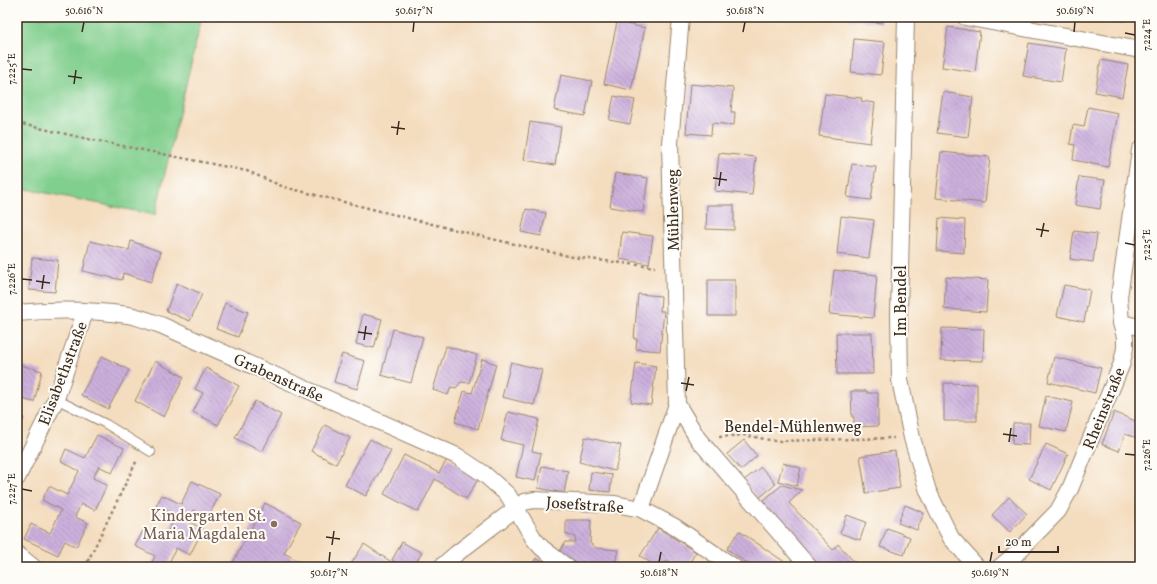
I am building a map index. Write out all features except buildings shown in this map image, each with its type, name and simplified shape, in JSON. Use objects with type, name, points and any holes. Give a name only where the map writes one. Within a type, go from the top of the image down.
[{"type":"street","name":"Mühlenweg","points":[[641,509],[677,404],[670,143],[681,17]]},
{"type":"street","name":"Im Bendel","points":[[906,17],[899,314],[900,380],[912,438],[928,491],[951,538],[976,567]]},
{"type":"street","points":[[965,17],[1140,50]]},
{"type":"street","name":"Rheinstraße","points":[[1000,567],[1016,554],[1058,511],[1070,489],[1122,363],[1125,343],[1121,323],[1119,297],[1140,150]]},
{"type":"street","name":"Grabenstraße","points":[[17,312],[85,312],[129,315],[163,326],[457,456],[484,474],[508,495],[534,539],[542,548],[567,567]]},
{"type":"street","name":"Elisabethstraße","points":[[17,478],[56,399],[85,312]]},
{"type":"street","points":[[1121,323],[1140,327]]},
{"type":"street","name":"Mühlenweg","points":[[677,404],[698,439],[808,567]]},
{"type":"street","name":"Josefstraße","points":[[441,567],[524,502],[534,500],[615,504],[641,509],[675,526],[734,567]]},
{"type":"street","points":[[17,554],[33,567]]},
{"type":"lane","points":[[56,399],[106,424],[151,452]]},
{"type":"path","points":[[17,123],[247,171],[284,187],[492,239],[573,257],[674,269]]},
{"type":"path","name":"Bendel-Mühlenweg","points":[[698,439],[744,435],[775,441],[912,438]]},
{"type":"path","points":[[86,567],[144,447]]},
{"type":"green space","points":[[17,17],[202,17],[155,215],[17,187]]},
{"type":"place","name":"Kindergarten St. Maria Magdalena","points":[[274,524]]}]
